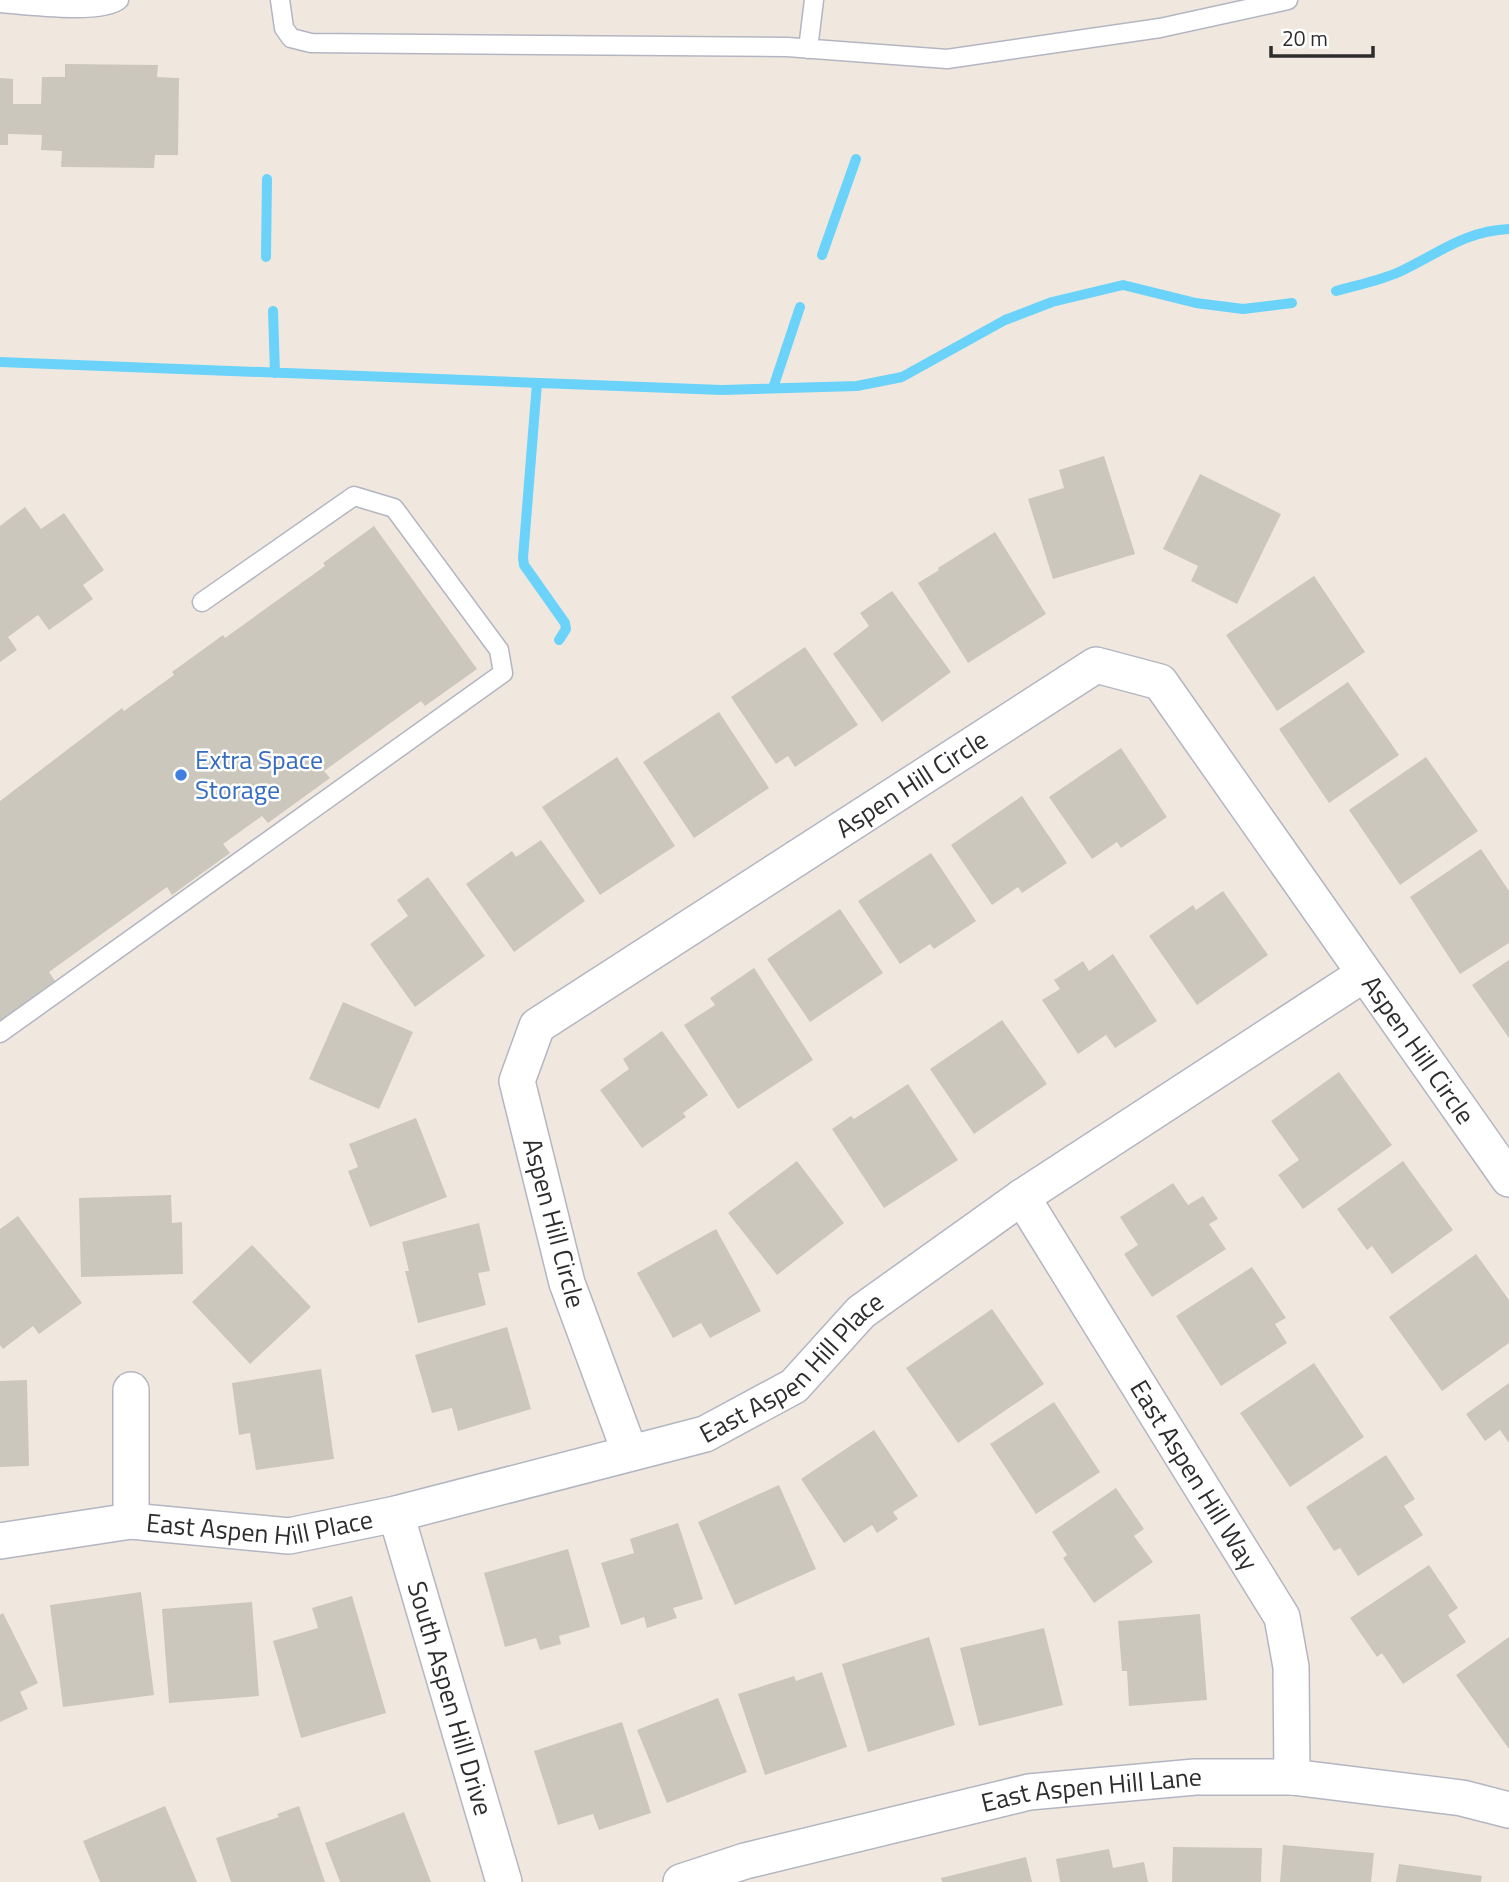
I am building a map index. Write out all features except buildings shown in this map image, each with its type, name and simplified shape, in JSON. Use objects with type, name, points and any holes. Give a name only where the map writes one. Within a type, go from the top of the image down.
[{"type":"street","name":"Aspen Hill Circle","points":[[630,1453],[567,1283],[517,1081],[537,1026],[1096,665],[1160,682],[1509,1180]]},
{"type":"street","name":"East Aspen Hill Place","points":[[0,1541],[131,1521],[289,1536],[396,1514],[705,1434],[794,1386],[861,1312],[1022,1197],[1364,974]]},
{"type":"street","name":"East Aspen Hill Way","points":[[1022,1197],[1282,1618],[1291,1667],[1292,1777]]},
{"type":"street","name":"East Aspen Hill Place","points":[[131,1390],[131,1521]]},
{"type":"street","name":"South Aspen Hill Drive","points":[[396,1514],[504,1882]]},
{"type":"street","name":"East Aspen Hill Lane","points":[[681,1882],[745,1861],[1029,1792],[1195,1777],[1292,1777],[1462,1798],[1509,1810]]},
{"type":"lane","points":[[0,3],[97,8],[115,4],[119,0]]},
{"type":"lane","points":[[280,0],[284,28],[290,38],[311,43],[774,47],[947,59],[1160,28],[1288,0]]},
{"type":"lane","points":[[808,49],[814,0]]},
{"type":"lane","points":[[0,1033],[503,673],[499,650],[394,508],[354,496],[202,602]]},
{"type":"waterway","points":[[822,255],[856,159]]},
{"type":"waterway","points":[[266,257],[267,179]]},
{"type":"waterway","points":[[1336,291],[1391,275],[1478,234],[1509,229]]},
{"type":"waterway","points":[[0,362],[722,390],[857,386],[902,377],[1005,320],[1052,302],[1123,285],[1196,303],[1243,309],[1292,303]]},
{"type":"waterway","points":[[773,388],[800,307]]},
{"type":"waterway","points":[[273,311],[275,373]]},
{"type":"waterway","points":[[537,383],[523,558],[524,565],[565,623],[566,629],[559,640]]},
{"type":"place","name":"Extra Space Storage","points":[[181,775]]}]
